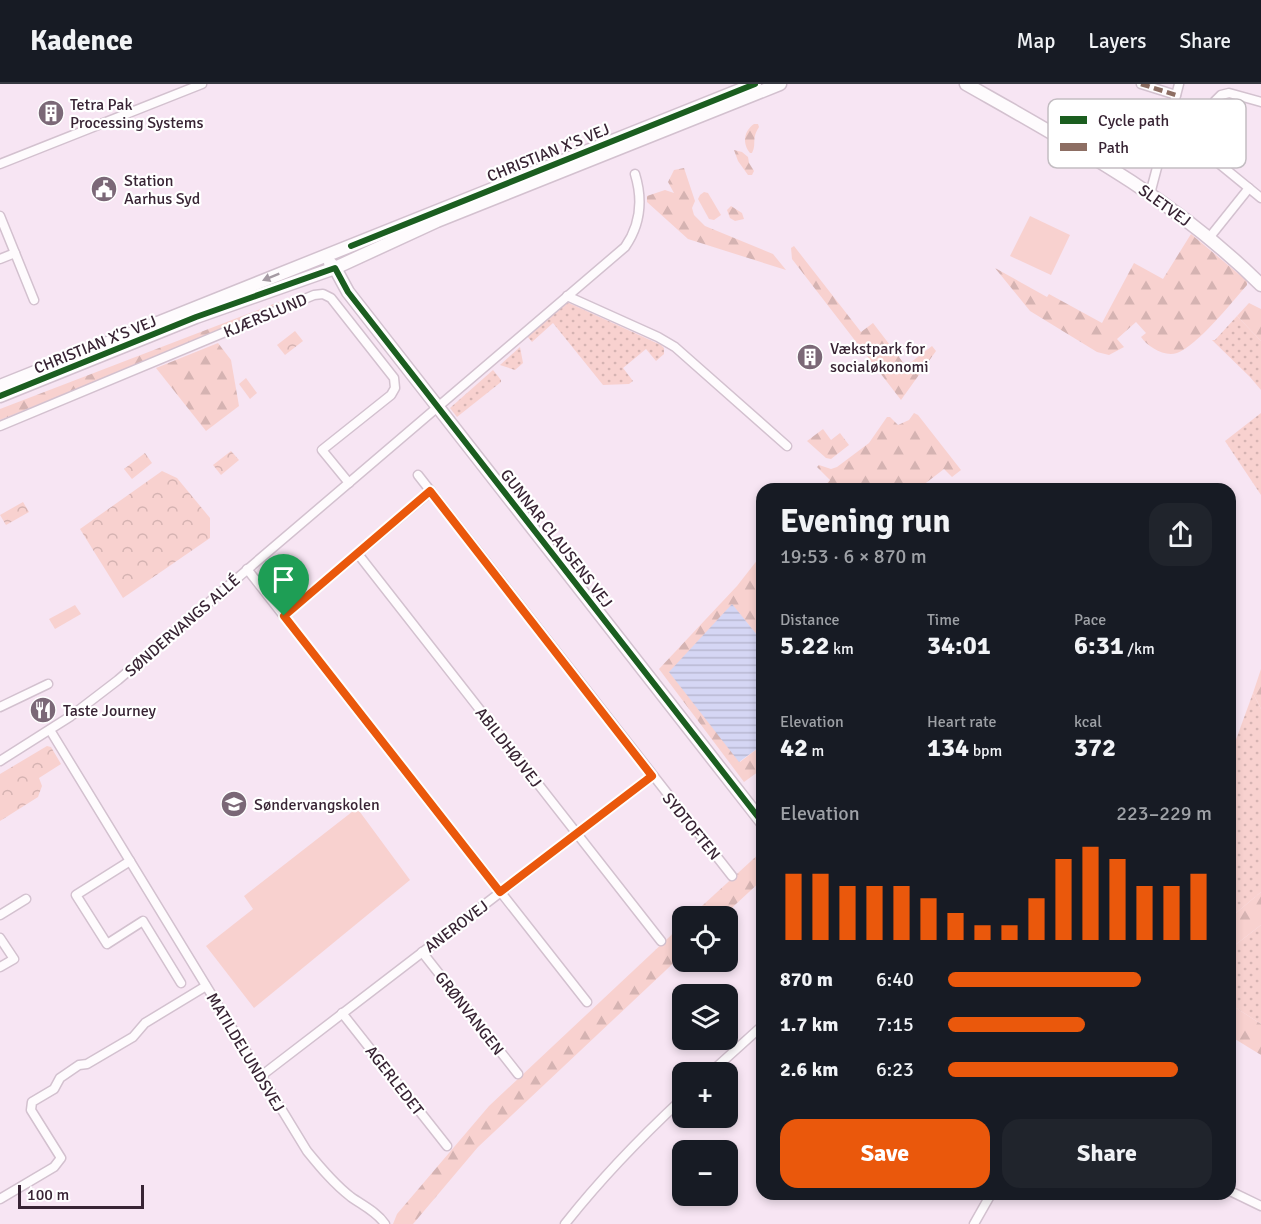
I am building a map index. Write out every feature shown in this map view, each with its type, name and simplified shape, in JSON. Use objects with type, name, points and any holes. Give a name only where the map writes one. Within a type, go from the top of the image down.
[{"type":"main road","name":"CHRISTIAN X'S VEJ","points":[[0,386],[755,84]]},
{"type":"main road","name":"CHRISTIAN X'S VEJ","points":[[0,396],[205,314],[335,268],[437,221],[780,84]]},
{"type":"main road","name":"SLETVEJ","points":[[966,84],[1048,131]]},
{"type":"main road","name":"SLETVEJ","points":[[1113,168],[1209,238],[1261,285]]},
{"type":"main road","points":[[314,260],[326,261],[335,268],[340,258],[433,212]]},
{"type":"main road","name":"GUNNAR CLAUSENS VEJ","points":[[335,268],[342,284],[756,814]]},
{"type":"street","points":[[0,164],[202,84]]},
{"type":"street","points":[[1141,84],[1176,95]]},
{"type":"street","points":[[1175,99],[1179,84]]},
{"type":"street","points":[[1217,99],[1229,93],[1261,102]]},
{"type":"street","points":[[1150,194],[1157,168]]},
{"type":"street","points":[[1224,168],[1261,198]]},
{"type":"street","points":[[438,407],[629,242],[637,225],[641,201],[635,174]]},
{"type":"street","points":[[1209,238],[1249,188]]},
{"type":"street","points":[[0,216],[34,300]]},
{"type":"street","points":[[0,259],[15,253]]},
{"type":"street","name":"KJÆRSLUND","points":[[0,426],[314,294],[323,294],[331,298],[394,378],[395,383],[391,395],[322,450],[349,483]]},
{"type":"street","points":[[567,296],[675,347],[787,446]]},
{"type":"street","name":"SØNDERVANGS ALLÉ","points":[[0,761],[90,703],[438,407]]},
{"type":"street","name":"SYDTOFTEN","points":[[418,475],[732,876]]},
{"type":"street","points":[[284,616],[430,491]]},
{"type":"street","name":"ABILDHØJVEJ","points":[[358,554],[661,941]]},
{"type":"street","points":[[247,569],[587,1002]]},
{"type":"street","points":[[0,707],[48,684]]},
{"type":"street","name":"MATILDELUNDSVEJ","points":[[50,730],[307,1151],[323,1171],[349,1195],[381,1218],[385,1224]]},
{"type":"street","name":"ANEROVEJ","points":[[261,1076],[652,776]]},
{"type":"street","points":[[130,861],[76,895],[107,944],[143,921],[181,983]]},
{"type":"street","points":[[0,915],[26,899]]},
{"type":"street","points":[[0,938],[14,959],[0,967]]},
{"type":"street","name":"GRØNVANGEN","points":[[422,952],[518,1074]]},
{"type":"street","points":[[0,1199],[54,1167],[60,1158],[31,1110],[32,1102],[54,1089],[60,1078],[79,1065],[87,1064],[133,1037],[145,1023],[206,986]]},
{"type":"street","name":"AGERLEDET","points":[[342,1013],[447,1146]]},
{"type":"street","points":[[722,1062],[756,1031]]},
{"type":"street","points":[[565,1224],[599,1181],[672,1108]]},
{"type":"street","points":[[1236,1194],[1261,1206]]},
{"type":"street","points":[[974,1224],[988,1200]]},
{"type":"green space","points":[[754,124],[758,124],[759,127],[752,153],[750,153],[745,137]]},
{"type":"green space","points":[[734,150],[748,157],[754,171],[752,175],[748,175],[738,161]]},
{"type":"green space","points":[[684,168],[695,201],[692,208],[694,215],[705,226],[773,254],[786,270],[688,239],[647,202],[647,196],[665,190],[674,193],[668,182],[674,170]]},
{"type":"green space","points":[[704,192],[708,193],[721,215],[714,220],[709,219],[698,199]]},
{"type":"green space","points":[[731,206],[742,213],[744,219],[735,221],[730,218],[727,210]]},
{"type":"green space","points":[[1030,216],[1070,235],[1051,275],[1010,256]]},
{"type":"green space","points":[[1191,234],[1247,281],[1247,285],[1204,333],[1185,349],[1172,354],[1157,350],[1148,344],[1141,337],[1146,333],[1136,322],[1117,339],[1124,347],[1109,355],[1097,352],[1030,311],[995,268],[1047,297],[1049,294],[1102,323],[1134,263],[1163,279]]},
{"type":"green space","points":[[794,246],[861,332],[873,323],[906,366],[932,346],[936,351],[901,400],[792,259],[791,248]]},
{"type":"green space","points":[[292,297],[296,300],[0,420],[0,409]]},
{"type":"green space","points":[[569,303],[661,345],[664,348],[664,354],[656,361],[646,349],[623,368],[633,381],[629,384],[603,385],[553,323],[532,342],[527,336],[563,304]]},
{"type":"green space","points":[[1249,303],[1261,309],[1261,341],[1237,316]]},
{"type":"green space","points":[[1237,316],[1261,341],[1261,390],[1212,340],[1215,340]]},
{"type":"green space","points":[[295,331],[303,341],[285,355],[277,345]]},
{"type":"green space","points":[[218,343],[231,360],[239,406],[206,431],[156,368]]},
{"type":"green space","points":[[520,347],[523,363],[515,370],[500,365]]},
{"type":"green space","points":[[493,370],[501,382],[457,417],[450,408]]},
{"type":"green space","points":[[246,378],[257,393],[250,399],[239,384]]},
{"type":"green space","points":[[914,413],[918,415],[961,470],[952,477],[944,469],[926,483],[827,483],[830,480],[817,467],[819,465],[831,469],[837,467],[869,443],[887,417],[898,425],[909,420]]},
{"type":"green space","points":[[1261,413],[1261,495],[1225,441]]},
{"type":"green space","points":[[823,429],[831,440],[840,433],[849,445],[831,459],[826,458],[807,441]]},
{"type":"green space","points":[[231,451],[239,460],[221,475],[213,465]]},
{"type":"green space","points":[[145,453],[152,463],[132,479],[124,469]]},
{"type":"green space","points":[[162,471],[177,478],[210,518],[210,538],[123,598],[80,529]]},
{"type":"green space","points":[[23,502],[29,512],[6,525],[0,515]]},
{"type":"green space","points":[[756,562],[756,634],[732,605],[740,762],[756,750],[756,773],[744,782],[659,669],[737,586]]},
{"type":"green space","points":[[75,605],[81,614],[55,629],[49,619]]},
{"type":"green space","points":[[1261,669],[1261,709],[1253,693]]},
{"type":"green space","points":[[1253,693],[1261,709],[1261,892],[1236,913],[1236,740]]},
{"type":"green space","points":[[47,746],[51,747],[61,764],[39,778],[42,786],[38,797],[0,821],[0,774]]},
{"type":"green space","points":[[357,808],[410,880],[254,1008],[206,946],[253,909],[244,896]]},
{"type":"green space","points":[[756,856],[756,886],[734,906],[702,906]]},
{"type":"green space","points":[[1261,892],[1261,925],[1236,944],[1236,913]]},
{"type":"green space","points":[[1261,925],[1261,1024],[1236,1008],[1236,944]]},
{"type":"green space","points":[[672,934],[672,964],[478,1147],[413,1224],[393,1224],[397,1214],[489,1106]]},
{"type":"green space","points":[[1236,1008],[1261,1024],[1261,1055],[1236,1040]]},
{"type":"water","points":[[732,604],[756,634],[756,749],[739,762],[669,672]]},
{"type":"marked path","points":[[1141,84],[1176,95]]},
{"type":"cycle path","points":[[351,246],[755,84]]},
{"type":"cycle path","points":[[0,396],[196,317],[335,268],[348,292],[756,814]]},
{"type":"place","name":"Tetra Pak Processing Systems","points":[[51,113]]},
{"type":"place","name":"Station Aarhus Syd","points":[[104,189]]},
{"type":"place","name":"Vækstpark for socialøkonomi","points":[[810,357]]},
{"type":"place","name":"Taste Journey","points":[[43,710]]},
{"type":"place","name":"Søndervangskolen","points":[[234,804]]},
{"type":"route","points":[[430,491],[652,776],[500,892],[284,616],[430,491]]}]
